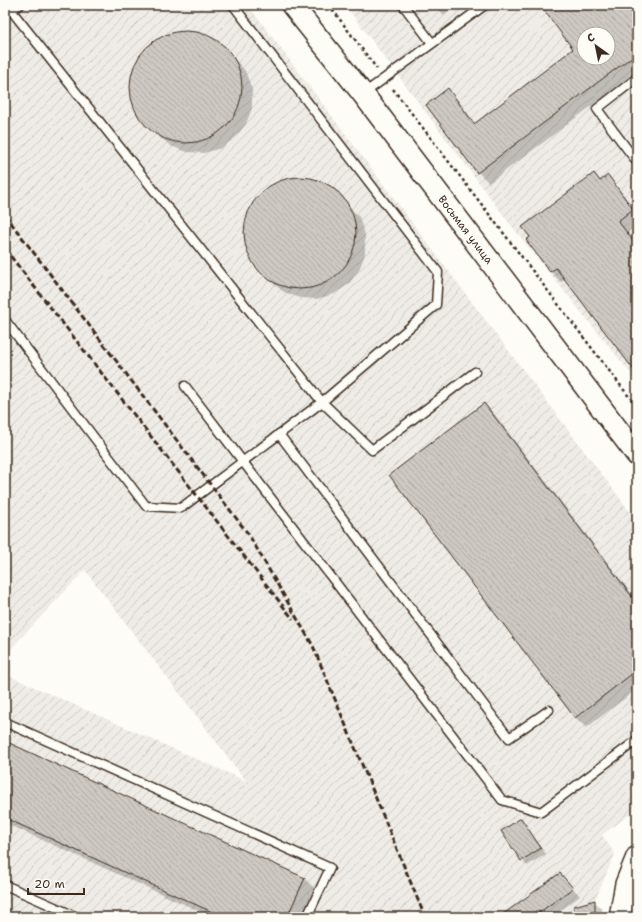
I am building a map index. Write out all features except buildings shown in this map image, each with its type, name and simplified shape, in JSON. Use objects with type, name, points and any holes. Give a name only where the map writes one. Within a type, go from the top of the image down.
[{"type":"street","name":"Восьмая улица","points":[[292,5],[363,94],[637,455]]},
{"type":"street","points":[[620,917],[626,884],[637,857]]},
{"type":"lane","points":[[20,5],[8,9],[322,402],[372,450],[475,372]]},
{"type":"lane","points":[[5,320],[146,506],[181,508],[322,402],[436,305],[438,272],[233,5]]},
{"type":"lane","points":[[403,5],[432,44]]},
{"type":"lane","points":[[363,94],[485,5]]},
{"type":"lane","points":[[637,78],[597,109],[637,162]]},
{"type":"lane","points":[[185,386],[502,800],[541,812],[637,740]]},
{"type":"lane","points":[[279,434],[509,738],[549,710]]},
{"type":"lane","points":[[5,722],[330,868],[307,917]]},
{"type":"lane","points":[[5,885],[77,917]]},
{"type":"path","points":[[329,5],[637,407]]},
{"type":"shaded area","points":[[5,5],[248,5],[637,521],[637,809],[602,835],[615,854],[595,900],[594,917],[5,917],[5,674],[246,781],[85,570],[5,655]]},
{"type":"shaded area","points":[[345,5],[637,5],[637,381],[510,224]]},
{"type":"railway","points":[[5,215],[249,535],[313,646],[425,917]]},
{"type":"railway","points":[[5,249],[293,619]]}]
